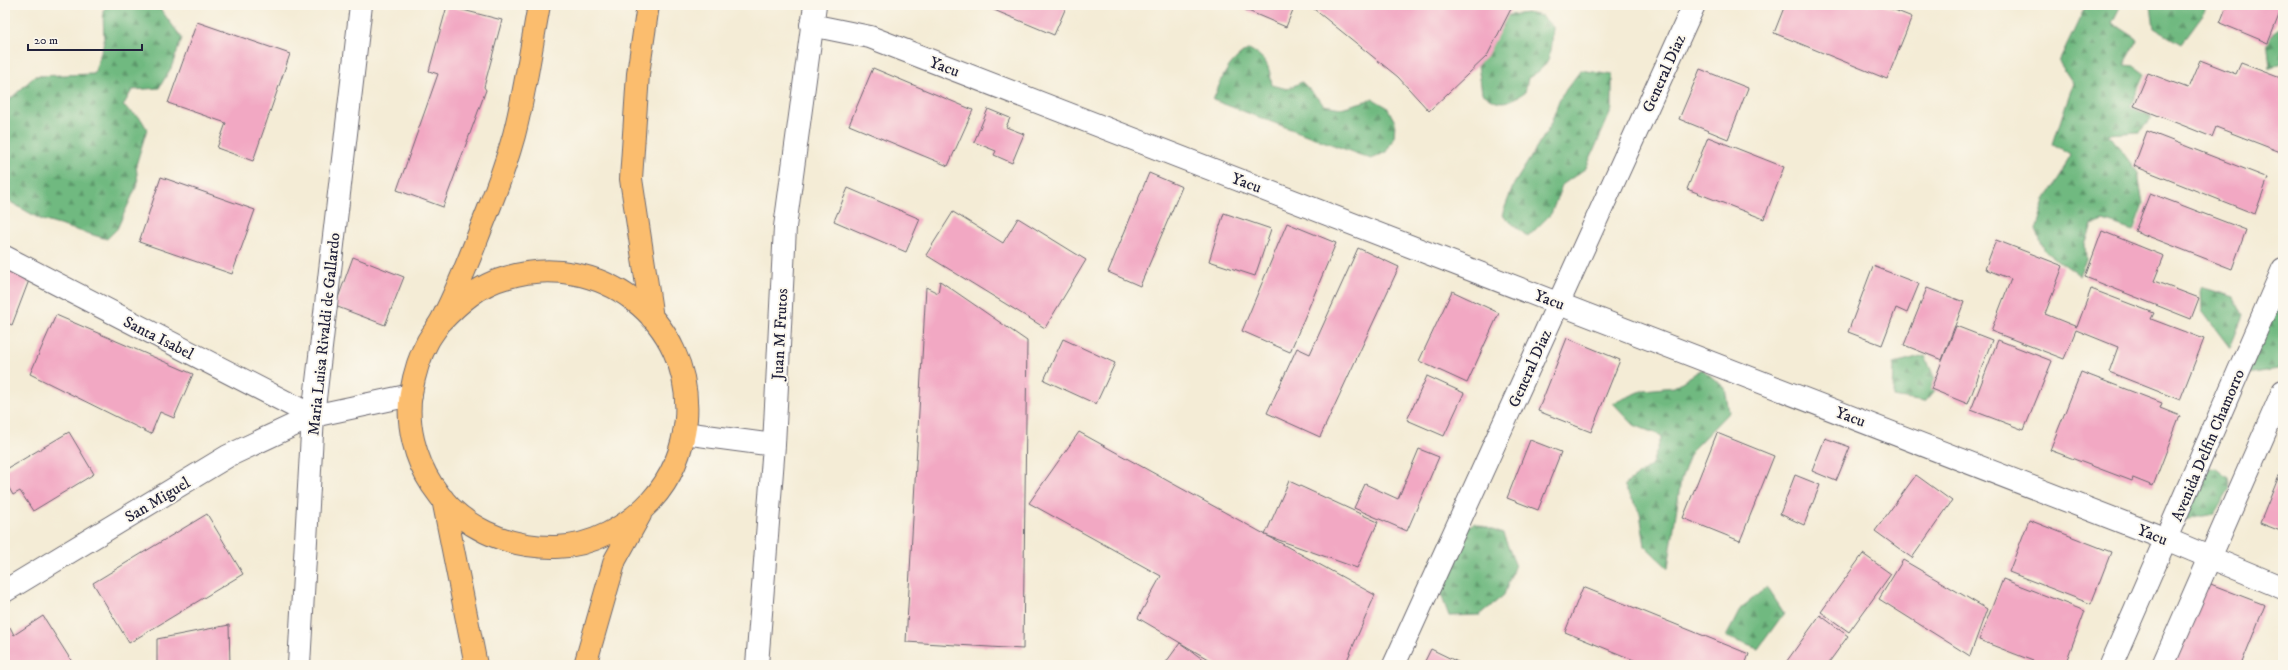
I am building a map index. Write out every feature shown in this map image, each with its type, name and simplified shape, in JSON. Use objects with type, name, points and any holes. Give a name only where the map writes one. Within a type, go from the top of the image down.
[{"type":"highway","points":[[441,322],[485,218],[514,136],[540,5]]},
{"type":"highway","points":[[648,5],[638,74],[631,179],[652,318]]},
{"type":"highway","points":[[585,665],[615,560],[642,511],[670,475],[679,455],[684,433],[686,409],[684,386],[678,362],[668,341],[652,318],[639,304],[620,290],[598,279],[576,273],[552,270],[527,272],[502,278],[479,289],[459,303],[441,322],[426,344],[416,369],[411,395],[410,413],[416,450],[431,484],[442,499],[458,515],[476,528],[517,545],[539,548],[562,547],[584,543],[604,536],[624,525],[642,511]]},
{"type":"highway","points":[[442,499],[476,665]]},
{"type":"street","name":"Maria Luisa Rivaldi de Gallardo","points":[[299,665],[313,416],[361,5]]},
{"type":"street","name":"General Diaz","points":[[1394,665],[1694,5]]},
{"type":"street","name":"Yacu","points":[[813,15],[1558,302],[2166,539],[2283,588]]},
{"type":"street","name":"Juan M Frutos","points":[[757,665],[774,445],[785,227],[813,15]]},
{"type":"street","name":"Santa Isabel","points":[[5,257],[313,416]]},
{"type":"street","name":"Avenida Delfin Chamorro","points":[[2110,665],[2283,269]]},
{"type":"street","points":[[2163,665],[2283,391]]},
{"type":"street","name":"San Miguel","points":[[5,591],[228,456],[313,416],[411,395]]},
{"type":"street","points":[[684,433],[774,445]]},
{"type":"green space","points":[[109,5],[146,5],[161,10],[182,38],[171,68],[159,88],[132,90],[123,106],[141,119],[147,129],[136,165],[138,183],[117,229],[107,239],[42,220],[5,199],[5,104],[35,76],[94,74],[104,43],[103,10]]},
{"type":"green space","points":[[2086,5],[2121,5],[2112,23],[2138,40],[2124,65],[2134,66],[2145,74],[2130,107],[2153,117],[2139,132],[2109,134],[2138,173],[2143,204],[2133,231],[2103,221],[2092,225],[2085,244],[2086,260],[2079,275],[2045,251],[2036,230],[2045,200],[2060,177],[2070,154],[2053,144],[2073,83],[2059,62]]},
{"type":"green space","points":[[2151,5],[2205,5],[2206,10],[2181,44],[2154,28]]},
{"type":"green space","points":[[1527,13],[1542,16],[1553,27],[1549,58],[1541,69],[1528,78],[1525,92],[1508,101],[1499,102],[1482,93],[1475,44],[1491,17]]},
{"type":"green space","points":[[2283,26],[2283,62],[2270,69],[2267,38]]},
{"type":"green space","points":[[1249,49],[1260,56],[1266,63],[1270,72],[1272,85],[1287,89],[1302,82],[1324,105],[1341,108],[1373,99],[1387,107],[1395,122],[1394,138],[1386,152],[1371,159],[1213,100],[1230,65],[1241,54]]},
{"type":"green space","points":[[1581,70],[1612,75],[1612,109],[1586,168],[1562,185],[1551,214],[1528,237],[1502,215],[1514,184],[1549,128],[1561,96]]},
{"type":"green space","points":[[2283,281],[2283,358],[2278,369],[2248,374]]},
{"type":"green space","points":[[2201,287],[2234,297],[2243,316],[2230,348],[2202,311]]},
{"type":"green space","points":[[1925,356],[1938,386],[1924,402],[1893,397],[1894,364]]},
{"type":"green space","points":[[1702,369],[1725,388],[1729,412],[1692,450],[1681,479],[1668,568],[1645,546],[1640,513],[1624,485],[1651,466],[1662,436],[1634,425],[1613,403],[1644,390],[1674,387]]},
{"type":"green space","points":[[2215,467],[2228,477],[2230,488],[2214,514],[2183,520],[2201,470]]},
{"type":"green space","points":[[1475,523],[1503,534],[1515,564],[1504,595],[1480,615],[1449,616],[1430,565],[1446,537]]},
{"type":"green space","points":[[1767,587],[1784,613],[1758,649],[1726,637],[1741,608]]},
{"type":"building","points":[[982,5],[1067,5],[1054,35]]},
{"type":"building","points":[[1234,5],[1295,5],[1286,27]]},
{"type":"building","points":[[1309,5],[1513,5],[1487,56],[1429,111],[1398,77]]},
{"type":"building","points":[[1785,5],[1882,5],[1912,17],[1887,79],[1774,33]]},
{"type":"building","points":[[2227,5],[2283,5],[2268,43],[2220,23]]},
{"type":"building","points":[[447,6],[502,20],[484,87],[486,90],[443,207],[397,190],[438,74],[429,71]]},
{"type":"building","points":[[197,22],[290,54],[253,161],[217,148],[226,123],[168,103]]},
{"type":"building","points":[[2200,60],[2236,74],[2241,63],[2283,79],[2283,153],[2216,127],[2212,137],[2134,106],[2148,73],[2188,88]]},
{"type":"building","points":[[873,68],[973,110],[948,166],[849,125]]},
{"type":"building","points":[[1700,69],[1748,88],[1728,139],[1679,119]]},
{"type":"building","points":[[988,109],[1010,118],[1006,127],[1024,134],[1012,163],[994,155],[996,151],[974,142]]},
{"type":"building","points":[[2147,131],[2268,178],[2255,214],[2134,166]]},
{"type":"building","points":[[1708,137],[1784,167],[1764,219],[1687,189]]},
{"type":"building","points":[[1149,173],[1182,187],[1140,286],[1108,272]]},
{"type":"building","points":[[161,177],[255,210],[232,274],[139,242]]},
{"type":"building","points":[[848,188],[920,219],[906,252],[834,221]]},
{"type":"building","points":[[2150,193],[2246,230],[2232,269],[2135,231]]},
{"type":"building","points":[[953,212],[1003,243],[1018,218],[1086,260],[1045,328],[926,255]]},
{"type":"building","points":[[1224,213],[1271,229],[1255,276],[1209,261]]},
{"type":"building","points":[[1287,223],[1336,243],[1290,352],[1242,331]]},
{"type":"building","points":[[2102,231],[2164,256],[2154,281],[2199,298],[2191,319],[2085,277]]},
{"type":"building","points":[[1996,240],[2063,266],[2045,314],[2077,327],[2091,289],[2154,313],[2151,319],[2204,339],[2180,400],[2109,372],[2118,347],[2076,330],[2064,359],[1991,331],[2011,279],[1985,269]]},
{"type":"building","points":[[1358,248],[1399,267],[1320,437],[1267,413],[1297,348],[1310,354]]},
{"type":"building","points":[[353,257],[404,277],[385,325],[335,306]]},
{"type":"building","points":[[5,265],[31,275],[12,325],[5,322]]},
{"type":"building","points":[[1873,266],[1919,284],[1907,313],[1896,308],[1882,345],[1848,332]]},
{"type":"building","points":[[940,281],[1027,341],[1023,649],[906,642],[926,287],[938,293]]},
{"type":"building","points":[[1927,288],[1964,302],[1942,360],[1904,345]]},
{"type":"building","points":[[1452,291],[1499,313],[1467,383],[1419,361]]},
{"type":"building","points":[[56,315],[193,374],[174,418],[160,412],[151,434],[30,374]]},
{"type":"building","points":[[1956,326],[1992,340],[1968,404],[1931,389]]},
{"type":"building","points":[[1567,338],[1620,360],[1591,432],[1538,411]]},
{"type":"building","points":[[1063,339],[1115,363],[1096,404],[1044,380]]},
{"type":"building","points":[[1998,340],[2052,361],[2024,430],[1971,410]]},
{"type":"building","points":[[2081,372],[2162,403],[2160,408],[2180,416],[2153,486],[2133,478],[2132,481],[2050,450]]},
{"type":"building","points":[[1427,376],[1464,393],[1444,436],[1407,420]]},
{"type":"building","points":[[69,432],[94,474],[33,511],[20,491],[13,495],[5,481],[5,470]]},
{"type":"building","points":[[1079,432],[1375,595],[1345,665],[1218,665],[1138,618],[1161,576],[1029,503]]},
{"type":"building","points":[[1717,433],[1774,456],[1740,541],[1683,518]]},
{"type":"building","points":[[1825,438],[1850,447],[1836,481],[1812,471]]},
{"type":"building","points":[[1530,440],[1561,452],[1538,510],[1507,498]]},
{"type":"building","points":[[1419,449],[1439,457],[1407,531],[1354,508],[1365,484],[1398,499]]},
{"type":"building","points":[[2283,466],[2283,532],[2260,523]]},
{"type":"building","points":[[1795,475],[1820,485],[1804,525],[1780,514]]},
{"type":"building","points":[[1916,475],[1952,501],[1912,558],[1875,531]]},
{"type":"building","points":[[1289,481],[1378,522],[1357,568],[1265,535]]},
{"type":"building","points":[[207,514],[243,574],[129,643],[93,583]]},
{"type":"building","points":[[2029,520],[2111,552],[2091,604],[2009,572]]},
{"type":"building","points":[[1863,554],[1891,574],[1849,632],[1821,612]]},
{"type":"building","points":[[1903,560],[1987,609],[1970,656],[1879,599]]},
{"type":"building","points":[[2003,579],[2085,611],[2066,662],[2072,665],[2031,665],[2033,661],[1979,640]]},
{"type":"building","points":[[2208,583],[2265,605],[2241,665],[2167,665]]},
{"type":"building","points":[[1583,587],[1749,654],[1745,665],[1646,665],[1565,632]]},
{"type":"building","points":[[1820,615],[1848,636],[1827,665],[1784,665]]},
{"type":"building","points":[[43,616],[74,665],[5,665],[5,630],[10,627],[14,635]]},
{"type":"building","points":[[229,625],[230,665],[157,665],[157,639]]},
{"type":"building","points":[[1180,643],[1211,665],[1164,665]]},
{"type":"building","points":[[1431,649],[1464,665],[1423,665]]}]
